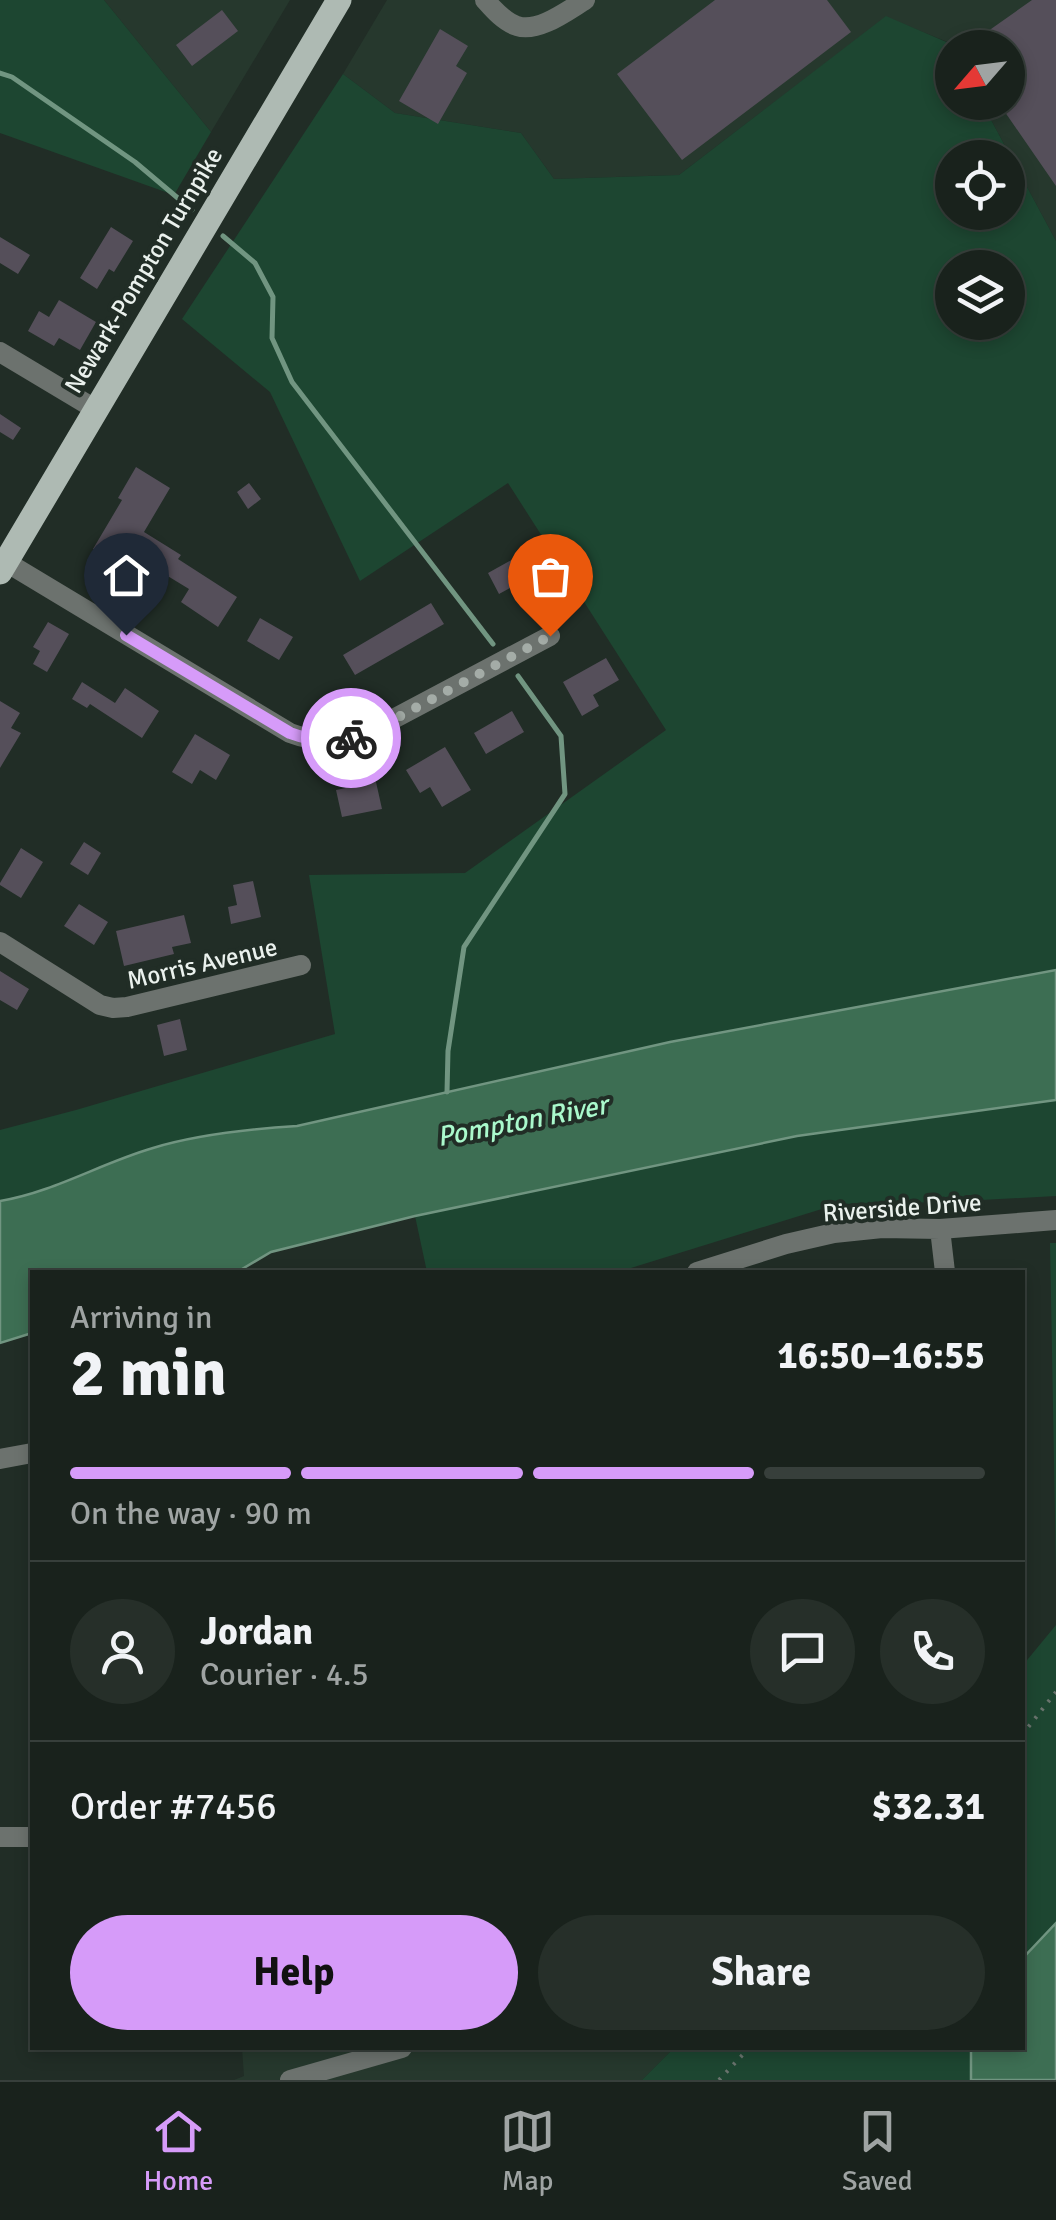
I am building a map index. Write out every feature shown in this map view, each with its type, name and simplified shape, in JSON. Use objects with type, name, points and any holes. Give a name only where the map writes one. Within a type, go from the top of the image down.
[{"type":"main road","name":"Newark-Pompton Turnpike","points":[[3,567],[339,0]]},
{"type":"street","points":[[485,0],[516,26],[535,27],[585,0]]},
{"type":"street","points":[[0,352],[95,409]]},
{"type":"street","points":[[3,567],[290,733],[307,739],[345,740],[365,734],[550,636]]},
{"type":"street","name":"Morris Avenue","points":[[0,942],[100,1006],[113,1008],[301,965]]},
{"type":"street","name":"Riverside Drive","points":[[703,1270],[786,1244],[834,1234],[1056,1220]]},
{"type":"street","points":[[940,1229],[945,1270]]},
{"type":"street","points":[[0,1459],[30,1453]]},
{"type":"street","points":[[0,1837],[30,1837]]},
{"type":"street","points":[[290,2080],[395,2050]]},
{"type":"path","points":[[1025,1731],[1056,1692]]},
{"type":"path","points":[[718,2080],[747,2050]]},
{"type":"shaded area","points":[[0,0],[104,0],[211,132],[174,195],[0,133]]},
{"type":"shaded area","points":[[104,0],[290,0],[211,132]]},
{"type":"shaded area","points":[[387,0],[1056,0],[1056,241],[1025,183],[1025,140],[1002,140],[991,120],[1025,120],[1025,30],[935,30],[935,37],[886,17],[679,175],[554,179],[521,133],[395,113],[343,74]]},
{"type":"shaded area","points":[[886,16],[935,37],[935,120],[991,120],[1002,140],[935,140],[935,230],[1025,230],[1025,183],[1056,241],[1056,970],[670,1042],[297,1126],[188,1139],[0,1201],[0,1130],[335,1034],[309,875],[465,873],[666,730],[508,483],[360,581],[270,392],[182,319],[343,74],[395,113],[521,133],[554,179],[679,175]]},
{"type":"shaded area","points":[[1056,1100],[1056,1196],[838,1204],[624,1270],[427,1270],[415,1216],[797,1136]]},
{"type":"shaded area","points":[[1050,1243],[1056,1243],[1056,1571]]},
{"type":"shaded area","points":[[1056,1625],[1056,2080],[642,2080],[672,2050],[1025,2050],[1025,1663]]},
{"type":"shaded area","points":[[242,2050],[672,2050],[642,2080],[234,2080],[244,2076]]},
{"type":"water","name":"Pompton River","points":[[1056,970],[1056,1100],[797,1136],[415,1216],[271,1252],[240,1270],[30,1270],[30,1334],[0,1343],[0,1201],[188,1139],[297,1126],[670,1042]]},
{"type":"water","points":[[1056,1923],[1056,2080],[971,2080],[971,2050],[1025,2050],[1025,1956]]},
{"type":"building","points":[[715,0],[827,0],[851,32],[682,160],[617,74]]},
{"type":"building","points":[[1032,0],[1056,0],[1056,186],[1010,120],[1025,120],[1025,30],[990,30]]},
{"type":"building","points":[[222,10],[238,31],[192,66],[176,45]]},
{"type":"building","points":[[440,29],[468,46],[456,66],[467,73],[438,124],[399,101]]},
{"type":"building","points":[[111,227],[133,241],[114,272],[109,269],[97,289],[80,278]]},
{"type":"building","points":[[0,237],[30,255],[18,274],[0,263]]},
{"type":"building","points":[[59,300],[96,322],[80,350],[59,338],[54,346],[28,331],[39,311],[49,317]]},
{"type":"building","points":[[0,414],[21,428],[13,440],[0,432]]},
{"type":"building","points":[[136,467],[170,488],[144,532],[237,597],[218,627],[181,602],[189,589],[148,564],[150,561],[124,545],[114,562],[93,549]]},
{"type":"building","points":[[249,483],[261,499],[248,509],[237,492]]},
{"type":"building","points":[[526,552],[537,573],[499,594],[488,573]]},
{"type":"building","points":[[431,603],[444,624],[355,675],[343,655]]},
{"type":"building","points":[[260,618],[293,637],[279,660],[247,641]]},
{"type":"building","points":[[48,622],[69,634],[47,672],[33,664],[40,651],[33,647]]},
{"type":"building","points":[[606,658],[619,680],[593,695],[599,706],[582,716],[563,682]]},
{"type":"building","points":[[82,682],[115,703],[125,688],[159,711],[142,738],[90,704],[87,708],[72,699]]},
{"type":"building","points":[[0,701],[20,713],[11,728],[21,733],[0,768]]},
{"type":"building","points":[[512,711],[524,732],[486,754],[474,733]]},
{"type":"building","points":[[195,734],[230,755],[216,780],[200,770],[192,784],[172,772]]},
{"type":"building","points":[[445,747],[471,790],[442,807],[430,787],[420,793],[406,770]]},
{"type":"building","points":[[376,782],[382,809],[342,817],[336,790]]},
{"type":"building","points":[[84,842],[101,853],[88,875],[70,864]]},
{"type":"building","points":[[21,848],[43,862],[21,898],[0,883]]},
{"type":"building","points":[[253,881],[261,917],[231,924],[228,907],[237,905],[233,885]]},
{"type":"building","points":[[79,904],[108,922],[94,945],[64,926]]},
{"type":"building","points":[[184,915],[191,943],[172,947],[174,954],[124,966],[116,931]]},
{"type":"building","points":[[0,971],[29,989],[17,1010],[0,1000]]},
{"type":"building","points":[[180,1019],[187,1050],[164,1056],[157,1025]]},
{"type":"waterway","points":[[0,73],[12,77],[135,162],[192,210]]},
{"type":"waterway","points":[[223,236],[255,263],[273,297],[272,338],[292,382],[493,644]]},
{"type":"waterway","points":[[447,1092],[448,1051],[464,947],[565,794],[561,736],[518,676]]},
{"type":"way so far","points":[[351,738],[378,728],[550,636]]},
{"type":"route","points":[[126,635],[290,733],[326,741],[351,738]]}]
